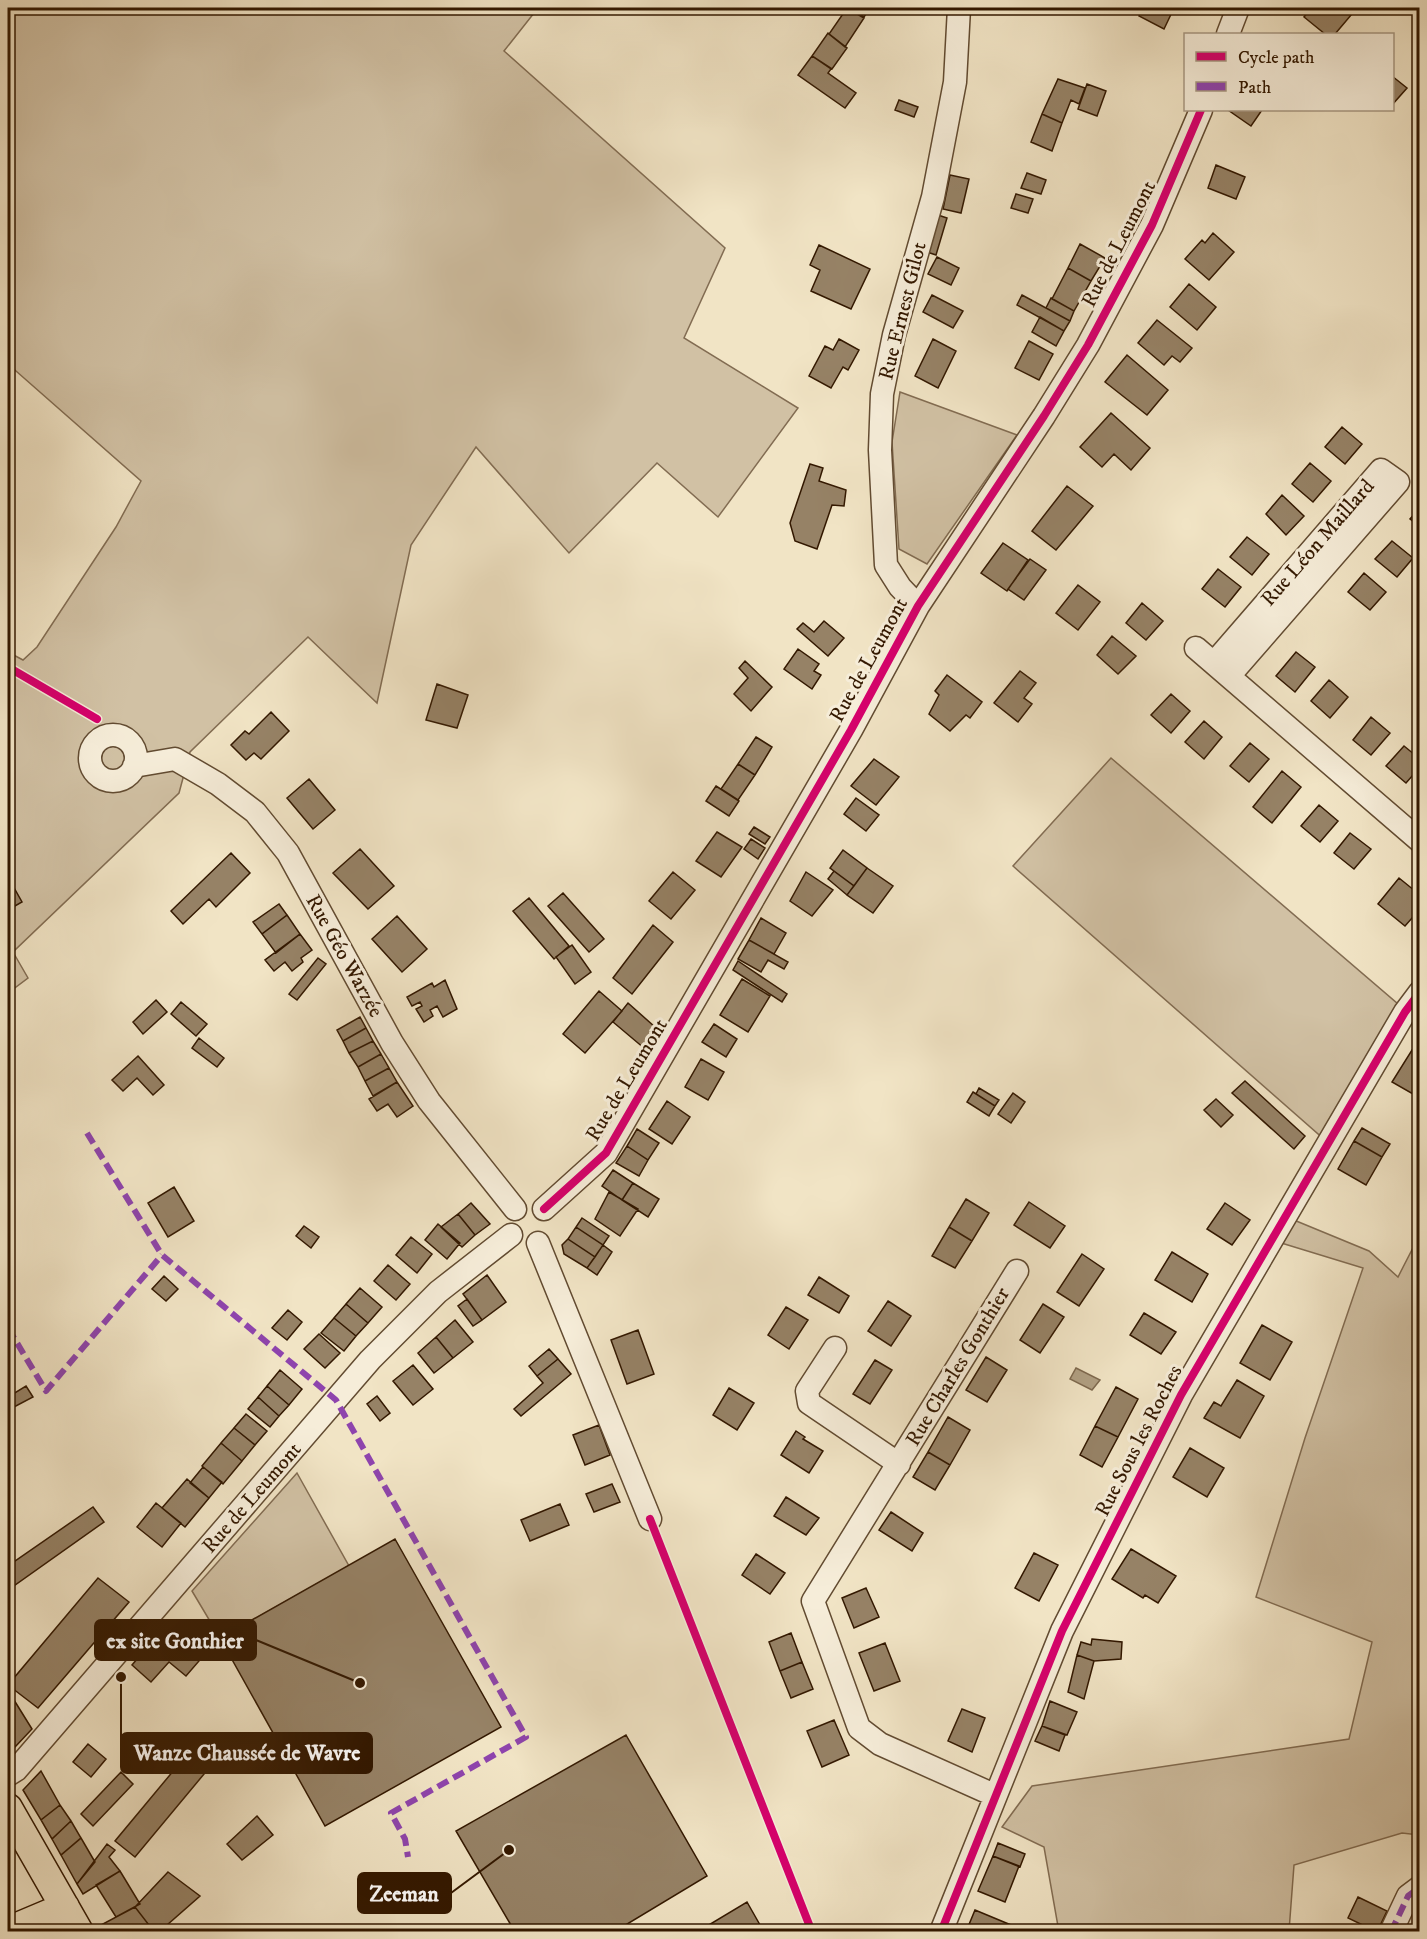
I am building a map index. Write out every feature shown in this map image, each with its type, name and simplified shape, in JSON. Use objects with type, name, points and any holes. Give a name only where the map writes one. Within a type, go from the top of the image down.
[{"type":"main road","points":[[8,1808],[72,1919],[8,1931]]},
{"type":"street","name":"Rue Ernest Gilot","points":[[918,606],[900,587],[886,565],[880,450],[882,394],[894,335],[933,197],[955,82],[959,8]]},
{"type":"street","points":[[1228,33],[1238,8]]},
{"type":"street","name":"Rue de Leumont","points":[[544,1209],[606,1153],[851,730],[918,606],[1044,416],[1088,345],[1152,225],[1201,111]]},
{"type":"street","name":"Rue Léon Maillard","points":[[1381,470],[1398,482],[1221,670],[1381,470]]},
{"type":"street","points":[[1196,648],[1419,841]]},
{"type":"street","name":"Rue Géo Warzée","points":[[134,766],[175,759],[218,784],[255,812],[288,853],[392,1043],[429,1101],[515,1209]]},
{"type":"street","name":"Rue Sous les Roches","points":[[941,1932],[994,1795],[1062,1631],[1181,1395],[1405,1012],[1419,992]]},
{"type":"street","points":[[532,1204],[544,1209],[548,1214],[550,1227],[544,1239],[538,1243],[523,1244],[512,1235],[509,1222],[515,1209],[532,1204]]},
{"type":"street","name":"Rue de Leumont","points":[[8,1775],[16,1770],[108,1666],[370,1360],[438,1292],[512,1235]]},
{"type":"street","points":[[538,1243],[650,1519]]},
{"type":"street","name":"Rue Charles Gonthier","points":[[994,1795],[880,1744],[859,1728],[813,1601],[1017,1271]]},
{"type":"street","name":"Rue Charles Gonthier","points":[[835,1348],[807,1391],[809,1403],[899,1464]]},
{"type":"street","points":[[1391,1932],[1408,1896],[1419,1887]]},
{"type":"shaded area","points":[[8,8],[538,8],[504,51],[725,248],[684,338],[798,408],[718,517],[657,463],[569,553],[476,447],[411,545],[377,703],[308,637],[190,752],[179,793],[13,952],[28,978],[8,993],[8,652],[23,660],[37,647],[116,527],[141,481],[8,364]]},
{"type":"shaded area","points":[[900,392],[1017,435],[927,564],[899,549],[892,442]]},
{"type":"shaded area","points":[[1111,758],[1398,1004],[1325,1140],[1013,866]]},
{"type":"shaded area","points":[[1289,1218],[1369,1251],[1398,1277],[1419,1236],[1419,1835],[1402,1833],[1294,1865],[1289,1931],[1059,1932],[1044,1847],[1002,1827],[1032,1786],[1349,1739],[1372,1642],[1256,1597],[1305,1438],[1363,1268],[1278,1242]]},
{"type":"shaded area","points":[[1076,1368],[1100,1380],[1092,1390],[1070,1379]]},
{"type":"shaded area","points":[[297,1473],[349,1566],[220,1638],[192,1591]]},
{"type":"building","points":[[847,8],[864,18],[845,47],[829,34]]},
{"type":"building","points":[[849,8],[870,8],[864,17]]},
{"type":"building","points":[[1143,8],[1174,8],[1164,29],[1139,16]]},
{"type":"building","points":[[1311,8],[1357,8],[1336,33],[1324,33],[1304,17]]},
{"type":"building","points":[[828,33],[847,48],[832,69],[812,56]]},
{"type":"building","points":[[812,56],[831,69],[828,73],[856,93],[845,108],[798,75]]},
{"type":"building","points":[[1394,78],[1407,88],[1394,103]]},
{"type":"building","points":[[1058,79],[1085,88],[1079,104],[1071,100],[1062,123],[1042,114]]},
{"type":"building","points":[[1087,84],[1106,91],[1097,116],[1078,109]]},
{"type":"building","points":[[899,100],[918,107],[914,117],[895,110]]},
{"type":"building","points":[[1229,111],[1261,111],[1251,126]]},
{"type":"building","points":[[1042,114],[1062,123],[1052,151],[1031,142]]},
{"type":"building","points":[[1216,165],[1245,177],[1236,199],[1208,188]]},
{"type":"building","points":[[1027,173],[1046,180],[1041,194],[1021,188]]},
{"type":"building","points":[[950,175],[969,179],[961,213],[943,209]]},
{"type":"building","points":[[1016,194],[1033,199],[1028,213],[1011,208]]},
{"type":"building","points":[[935,214],[947,218],[936,255],[924,251]]},
{"type":"building","points":[[1213,233],[1234,252],[1209,280],[1185,259],[1202,240],[1205,243]]},
{"type":"building","points":[[1080,244],[1105,258],[1091,281],[1068,268]]},
{"type":"building","points":[[819,245],[870,269],[851,309],[811,291],[820,270],[810,265]]},
{"type":"building","points":[[937,257],[959,268],[951,285],[928,274]]},
{"type":"building","points":[[1068,268],[1091,281],[1074,311],[1052,299]]},
{"type":"building","points":[[1189,284],[1216,307],[1197,330],[1170,307]]},
{"type":"building","points":[[932,295],[963,311],[953,328],[923,312]]},
{"type":"building","points":[[1022,295],[1070,321],[1064,331],[1017,305]]},
{"type":"building","points":[[1051,298],[1074,311],[1070,321],[1046,308]]},
{"type":"building","points":[[1040,317],[1064,331],[1056,346],[1032,332]]},
{"type":"building","points":[[1157,320],[1192,348],[1180,362],[1172,356],[1164,365],[1138,343]]},
{"type":"building","points":[[839,339],[859,350],[848,370],[843,367],[831,388],[809,376],[825,346],[833,350]]},
{"type":"building","points":[[933,339],[956,351],[938,388],[915,376]]},
{"type":"building","points":[[1029,341],[1053,354],[1039,380],[1015,368]]},
{"type":"building","points":[[1127,355],[1168,390],[1147,415],[1105,382]]},
{"type":"building","points":[[1111,413],[1150,448],[1131,470],[1114,454],[1102,467],[1080,447]]},
{"type":"building","points":[[1342,427],[1362,444],[1345,464],[1325,447]]},
{"type":"building","points":[[1310,463],[1331,481],[1313,502],[1292,484]]},
{"type":"building","points":[[810,464],[823,468],[819,481],[846,490],[844,506],[832,505],[817,549],[795,541],[790,523]]},
{"type":"building","points":[[1067,486],[1093,506],[1056,550],[1032,531]]},
{"type":"building","points":[[1282,495],[1304,516],[1286,535],[1266,514]]},
{"type":"building","points":[[1420,508],[1420,527],[1410,519]]},
{"type":"building","points":[[1247,537],[1269,554],[1252,575],[1230,557]]},
{"type":"building","points":[[1392,541],[1413,558],[1397,577],[1375,559]]},
{"type":"building","points":[[1003,543],[1028,560],[1007,591],[981,573]]},
{"type":"building","points":[[1030,559],[1046,570],[1024,600],[1008,589]]},
{"type":"building","points":[[1218,569],[1241,587],[1225,607],[1202,589]]},
{"type":"building","points":[[1364,573],[1386,592],[1370,610],[1348,592]]},
{"type":"building","points":[[1078,585],[1100,602],[1078,630],[1056,613]]},
{"type":"building","points":[[1142,603],[1163,621],[1146,640],[1126,623]]},
{"type":"building","points":[[824,621],[844,638],[828,656],[797,629],[803,623],[814,632]]},
{"type":"building","points":[[1112,636],[1136,656],[1118,674],[1097,655]]},
{"type":"building","points":[[798,649],[819,664],[814,671],[821,675],[812,689],[784,669]]},
{"type":"building","points":[[1296,652],[1315,667],[1295,692],[1276,676]]},
{"type":"building","points":[[745,661],[772,687],[751,711],[734,694],[748,678],[739,668]]},
{"type":"building","points":[[1020,671],[1036,683],[1024,698],[1032,704],[1018,722],[994,703]]},
{"type":"building","points":[[947,675],[982,702],[970,718],[966,715],[950,731],[929,714],[939,695],[935,691]]},
{"type":"building","points":[[1329,680],[1348,697],[1330,718],[1311,701]]},
{"type":"building","points":[[437,684],[468,695],[457,728],[426,720]]},
{"type":"building","points":[[1171,694],[1190,711],[1171,733],[1151,715]]},
{"type":"building","points":[[271,712],[289,731],[261,759],[254,753],[246,760],[231,745],[245,731],[249,734]]},
{"type":"building","points":[[1371,717],[1390,733],[1371,755],[1353,740]]},
{"type":"building","points":[[1204,721],[1222,737],[1204,759],[1185,742]]},
{"type":"building","points":[[756,737],[772,747],[755,775],[738,764]]},
{"type":"building","points":[[1250,743],[1269,759],[1249,782],[1230,766]]},
{"type":"building","points":[[1404,746],[1420,759],[1420,767],[1406,783],[1386,766]]},
{"type":"building","points":[[874,759],[899,777],[876,805],[851,786]]},
{"type":"building","points":[[738,764],[755,775],[738,800],[721,789]]},
{"type":"building","points":[[1282,771],[1301,787],[1272,823],[1253,807]]},
{"type":"building","points":[[309,779],[335,810],[313,829],[287,798]]},
{"type":"building","points":[[716,786],[739,801],[729,816],[706,801]]},
{"type":"building","points":[[856,798],[879,815],[866,831],[844,814]]},
{"type":"building","points":[[1319,805],[1338,821],[1320,842],[1301,826]]},
{"type":"building","points":[[754,827],[770,837],[765,844],[749,834]]},
{"type":"building","points":[[717,832],[742,847],[721,877],[696,861]]},
{"type":"building","points":[[1350,833],[1371,849],[1354,869],[1334,853]]},
{"type":"building","points":[[751,839],[765,848],[758,859],[744,849]]},
{"type":"building","points":[[360,849],[394,886],[368,909],[333,873]]},
{"type":"building","points":[[843,850],[867,868],[854,886],[830,868]]},
{"type":"building","points":[[231,853],[250,873],[216,907],[209,899],[183,924],[171,911]]},
{"type":"building","points":[[867,868],[893,886],[873,913],[847,895]]},
{"type":"building","points":[[834,871],[854,886],[847,895],[828,879]]},
{"type":"building","points":[[673,872],[695,890],[671,919],[649,901]]},
{"type":"building","points":[[806,872],[833,890],[812,916],[790,901]]},
{"type":"building","points":[[8,877],[22,902],[8,910]]},
{"type":"building","points":[[1399,878],[1420,895],[1420,909],[1405,926],[1378,904]]},
{"type":"building","points":[[563,893],[604,939],[589,952],[548,906]]},
{"type":"building","points":[[529,898],[569,946],[554,959],[513,911]]},
{"type":"building","points":[[279,904],[287,915],[262,934],[253,922]]},
{"type":"building","points":[[287,915],[300,934],[276,953],[262,934]]},
{"type":"building","points":[[397,916],[427,949],[402,972],[372,939]]},
{"type":"building","points":[[761,918],[786,933],[774,954],[749,940]]},
{"type":"building","points":[[653,925],[673,942],[632,994],[613,978]]},
{"type":"building","points":[[300,934],[312,950],[301,958],[303,962],[292,971],[285,962],[274,971],[265,960]]},
{"type":"building","points":[[749,940],[788,962],[784,969],[768,960],[761,972],[738,959]]},
{"type":"building","points":[[572,945],[591,972],[575,984],[556,957]]},
{"type":"building","points":[[318,958],[326,964],[297,1000],[289,994]]},
{"type":"building","points":[[738,961],[787,994],[782,1002],[733,970]]},
{"type":"building","points":[[742,979],[770,996],[748,1032],[720,1015]]},
{"type":"building","points":[[445,980],[457,1009],[443,1017],[437,1006],[430,1010],[433,1016],[424,1022],[416,1009],[422,1006],[420,1002],[412,1006],[407,997],[432,983],[434,987]]},
{"type":"building","points":[[599,991],[622,1011],[585,1053],[563,1034]]},
{"type":"building","points":[[156,1000],[167,1012],[143,1034],[133,1022]]},
{"type":"building","points":[[181,1002],[207,1024],[196,1036],[171,1014]]},
{"type":"building","points":[[628,1003],[664,1035],[651,1054],[613,1022]]},
{"type":"building","points":[[360,1017],[366,1028],[343,1041],[337,1030]]},
{"type":"building","points":[[714,1024],[737,1039],[726,1057],[702,1042]]},
{"type":"building","points":[[366,1028],[373,1041],[349,1053],[343,1041]]},
{"type":"building","points":[[199,1038],[224,1058],[217,1067],[192,1048]]},
{"type":"building","points":[[373,1041],[381,1054],[358,1067],[349,1053]]},
{"type":"building","points":[[1412,1050],[1420,1055],[1420,1083],[1413,1094],[1392,1082]]},
{"type":"building","points":[[381,1054],[389,1068],[365,1081],[358,1067]]},
{"type":"building","points":[[138,1056],[164,1085],[153,1095],[137,1078],[123,1091],[112,1080]]},
{"type":"building","points":[[701,1059],[724,1072],[708,1100],[685,1087]]},
{"type":"building","points":[[389,1068],[397,1082],[373,1096],[365,1081]]},
{"type":"building","points":[[1245,1081],[1305,1136],[1294,1149],[1232,1093]]},
{"type":"building","points":[[397,1082],[413,1106],[397,1117],[388,1104],[377,1111],[369,1099]]},
{"type":"building","points":[[979,1088],[999,1100],[995,1106],[976,1094]]},
{"type":"building","points":[[973,1092],[995,1106],[989,1116],[967,1102]]},
{"type":"building","points":[[1013,1093],[1025,1102],[1011,1123],[998,1114]]},
{"type":"building","points":[[1216,1099],[1233,1115],[1221,1127],[1204,1110]]},
{"type":"building","points":[[667,1101],[690,1117],[672,1144],[649,1129]]},
{"type":"building","points":[[1362,1128],[1390,1144],[1382,1157],[1354,1141]]},
{"type":"building","points":[[637,1129],[659,1143],[648,1160],[627,1146]]},
{"type":"building","points":[[1354,1141],[1382,1157],[1366,1185],[1338,1169]]},
{"type":"building","points":[[627,1146],[648,1160],[639,1176],[616,1163]]},
{"type":"building","points":[[613,1170],[633,1183],[622,1200],[602,1186]]},
{"type":"building","points":[[633,1183],[659,1199],[648,1217],[622,1200]]},
{"type":"building","points":[[174,1187],[194,1221],[168,1237],[148,1203]]},
{"type":"building","points":[[609,1192],[638,1209],[620,1236],[595,1219]]},
{"type":"building","points":[[966,1199],[989,1213],[972,1241],[949,1227]]},
{"type":"building","points":[[1029,1202],[1065,1226],[1050,1248],[1014,1225]]},
{"type":"building","points":[[471,1203],[490,1224],[475,1235],[458,1214]]},
{"type":"building","points":[[1225,1203],[1250,1220],[1232,1245],[1207,1229]]},
{"type":"building","points":[[458,1214],[475,1235],[462,1247],[441,1227]]},
{"type":"building","points":[[582,1218],[609,1236],[603,1245],[576,1227]]},
{"type":"building","points":[[438,1224],[460,1243],[447,1259],[425,1240]]},
{"type":"building","points":[[304,1226],[319,1237],[311,1248],[296,1236]]},
{"type":"building","points":[[576,1227],[603,1245],[595,1257],[568,1239]]},
{"type":"building","points":[[949,1227],[972,1241],[955,1268],[932,1256]]},
{"type":"building","points":[[411,1237],[432,1254],[417,1273],[396,1255]]},
{"type":"building","points":[[568,1239],[595,1257],[587,1268],[564,1254],[562,1245]]},
{"type":"building","points":[[603,1245],[612,1252],[597,1275],[587,1268]]},
{"type":"building","points":[[1172,1252],[1208,1274],[1192,1302],[1155,1280]]},
{"type":"building","points":[[1082,1254],[1104,1269],[1079,1306],[1057,1292]]},
{"type":"building","points":[[388,1265],[410,1284],[396,1300],[374,1281]]},
{"type":"building","points":[[487,1275],[506,1302],[482,1320],[463,1294]]},
{"type":"building","points":[[164,1276],[178,1289],[166,1301],[152,1289]]},
{"type":"building","points":[[819,1277],[849,1296],[839,1313],[808,1295]]},
{"type":"building","points":[[360,1288],[382,1307],[368,1323],[346,1304]]},
{"type":"building","points":[[467,1299],[482,1320],[473,1326],[458,1306]]},
{"type":"building","points":[[888,1301],[911,1316],[891,1346],[868,1331]]},
{"type":"building","points":[[346,1304],[368,1323],[356,1336],[334,1318]]},
{"type":"building","points":[[1043,1304],[1064,1317],[1040,1353],[1020,1340]]},
{"type":"building","points":[[786,1307],[808,1320],[789,1349],[768,1335]]},
{"type":"building","points":[[288,1310],[302,1322],[287,1340],[272,1328]]},
{"type":"building","points":[[1144,1313],[1176,1332],[1161,1354],[1130,1335]]},
{"type":"building","points":[[334,1318],[356,1336],[344,1351],[321,1333]]},
{"type":"building","points":[[455,1320],[473,1342],[453,1358],[436,1337]]},
{"type":"building","points":[[1262,1325],[1292,1342],[1270,1380],[1240,1363]]},
{"type":"building","points":[[638,1330],[654,1374],[627,1384],[611,1340]]},
{"type":"building","points":[[319,1334],[340,1353],[325,1368],[304,1349]]},
{"type":"building","points":[[436,1337],[453,1358],[434,1373],[418,1353]]},
{"type":"building","points":[[549,1349],[558,1359],[537,1376],[529,1366]]},
{"type":"building","points":[[986,1357],[1007,1370],[987,1402],[966,1390]]},
{"type":"building","points":[[558,1359],[571,1374],[521,1416],[514,1409],[543,1383],[537,1376]]},
{"type":"building","points":[[875,1360],[892,1370],[870,1404],[853,1394]]},
{"type":"building","points":[[413,1365],[433,1389],[413,1405],[393,1381]]},
{"type":"building","points":[[280,1370],[302,1389],[289,1405],[267,1386]]},
{"type":"building","points":[[1237,1380],[1264,1396],[1240,1438],[1204,1418],[1214,1402],[1221,1406]]},
{"type":"building","points":[[26,1386],[33,1397],[14,1407],[8,1397]]},
{"type":"building","points":[[267,1386],[289,1405],[279,1416],[258,1397]]},
{"type":"building","points":[[1116,1387],[1138,1399],[1118,1437],[1095,1426]]},
{"type":"building","points":[[729,1388],[754,1403],[737,1430],[713,1415]]},
{"type":"building","points":[[377,1396],[390,1413],[380,1421],[367,1404]]},
{"type":"building","points":[[258,1397],[279,1416],[270,1427],[248,1409]]},
{"type":"building","points":[[246,1414],[267,1431],[255,1445],[234,1428]]},
{"type":"building","points":[[948,1417],[970,1430],[950,1465],[928,1452]]},
{"type":"building","points":[[599,1425],[610,1455],[585,1465],[573,1435]]},
{"type":"building","points":[[1095,1426],[1118,1437],[1102,1467],[1080,1455]]},
{"type":"building","points":[[234,1428],[255,1445],[242,1461],[221,1443]]},
{"type":"building","points":[[796,1431],[805,1437],[803,1439],[823,1451],[809,1473],[781,1455]]},
{"type":"building","points":[[221,1443],[242,1461],[223,1484],[202,1466]]},
{"type":"building","points":[[1190,1448],[1224,1468],[1207,1497],[1173,1477]]},
{"type":"building","points":[[928,1452],[950,1465],[935,1490],[913,1477]]},
{"type":"building","points":[[203,1467],[222,1482],[209,1498],[190,1483]]},
{"type":"building","points":[[187,1479],[209,1498],[185,1527],[162,1508]]},
{"type":"building","points":[[612,1484],[620,1502],[594,1512],[586,1494]]},
{"type":"building","points":[[786,1497],[819,1518],[806,1535],[774,1516]]},
{"type":"building","points":[[156,1503],[181,1523],[162,1547],[137,1527]]},
{"type":"building","points":[[560,1504],[569,1525],[530,1541],[521,1520]]},
{"type":"building","points":[[93,1507],[104,1522],[8,1590],[8,1566]]},
{"type":"building","points":[[891,1512],[923,1533],[912,1551],[879,1530]]},
{"type":"building","points":[[395,1539],[501,1727],[325,1826],[220,1638]]},
{"type":"building","points":[[1131,1549],[1176,1576],[1158,1603],[1145,1595],[1143,1598],[1112,1579]]},
{"type":"building","points":[[1034,1553],[1058,1565],[1039,1601],[1015,1588]]},
{"type":"building","points":[[756,1554],[785,1573],[770,1594],[742,1575]]},
{"type":"building","points":[[98,1578],[129,1602],[38,1708],[8,1685]]},
{"type":"building","points":[[866,1588],[879,1617],[854,1628],[842,1598]]},
{"type":"building","points":[[167,1624],[188,1642],[199,1661],[186,1676],[169,1662],[151,1682],[132,1665]]},
{"type":"building","points":[[791,1633],[802,1662],[780,1671],[769,1642]]},
{"type":"building","points":[[1092,1639],[1122,1642],[1121,1659],[1094,1661],[1077,1655],[1081,1642],[1091,1645]]},
{"type":"building","points":[[885,1643],[900,1681],[874,1691],[859,1653]]},
{"type":"building","points":[[1077,1655],[1094,1661],[1084,1699],[1068,1692]]},
{"type":"building","points":[[802,1662],[813,1689],[791,1698],[780,1671]]},
{"type":"building","points":[[14,1700],[32,1729],[15,1747],[8,1747],[8,1704]]},
{"type":"building","points":[[1050,1701],[1077,1712],[1067,1735],[1042,1726]]},
{"type":"building","points":[[962,1709],[985,1718],[972,1752],[948,1741]]},
{"type":"building","points":[[834,1720],[849,1755],[822,1767],[807,1731]]},
{"type":"building","points":[[1042,1726],[1065,1735],[1059,1751],[1035,1741]]},
{"type":"building","points":[[626,1735],[707,1876],[614,1932],[515,1932],[456,1831]]},
{"type":"building","points":[[88,1744],[106,1759],[91,1777],[73,1762]]},
{"type":"building","points":[[194,1746],[214,1762],[135,1857],[115,1841]]},
{"type":"building","points":[[41,1771],[60,1805],[41,1820],[23,1790]]},
{"type":"building","points":[[121,1772],[133,1784],[93,1826],[81,1814]]},
{"type":"building","points":[[60,1805],[71,1821],[52,1839],[41,1820]]},
{"type":"building","points":[[257,1816],[273,1835],[242,1860],[227,1844]]},
{"type":"building","points":[[71,1821],[81,1838],[61,1855],[52,1839]]},
{"type":"building","points":[[81,1838],[95,1862],[77,1884],[61,1855]]},
{"type":"building","points":[[998,1843],[1025,1854],[1020,1867],[993,1856]]},
{"type":"building","points":[[107,1844],[115,1850],[109,1857],[120,1871],[83,1894],[77,1884]]},
{"type":"building","points":[[993,1856],[1019,1866],[1005,1902],[978,1891]]},
{"type":"building","points":[[120,1871],[140,1904],[116,1917],[96,1885]]},
{"type":"building","points":[[168,1872],[200,1896],[159,1932],[140,1932],[149,1925],[135,1907]]},
{"type":"building","points":[[1358,1897],[1387,1911],[1377,1932],[1348,1918]]},
{"type":"building","points":[[747,1902],[764,1932],[697,1932]]},
{"type":"building","points":[[135,1907],[149,1925],[140,1932],[102,1932],[99,1926]]},
{"type":"building","points":[[975,1910],[1011,1925],[1008,1932],[971,1932],[972,1929],[968,1927]]},
{"type":"marked path","points":[[87,1133],[162,1255],[336,1400],[526,1737],[391,1813],[405,1839],[408,1857]]},
{"type":"marked path","points":[[8,1328],[46,1391],[162,1255]]},
{"type":"marked path","points":[[1391,1932],[1408,1896],[1420,1887]]},
{"type":"cycle path","points":[[544,1209],[606,1153],[851,730],[918,606],[1044,416],[1088,345],[1152,225],[1201,111]]},
{"type":"cycle path","points":[[8,667],[97,719]]},
{"type":"cycle path","points":[[941,1932],[1062,1631],[1181,1395],[1405,1012],[1420,992]]},
{"type":"cycle path","points":[[650,1519],[812,1932]]},
{"type":"place","name":"Wanze Chaussée de Wavre","points":[[121,1677]]},
{"type":"place","name":"ex site Gonthier","points":[[360,1683]]},
{"type":"place","name":"Zeeman","points":[[509,1850]]}]
